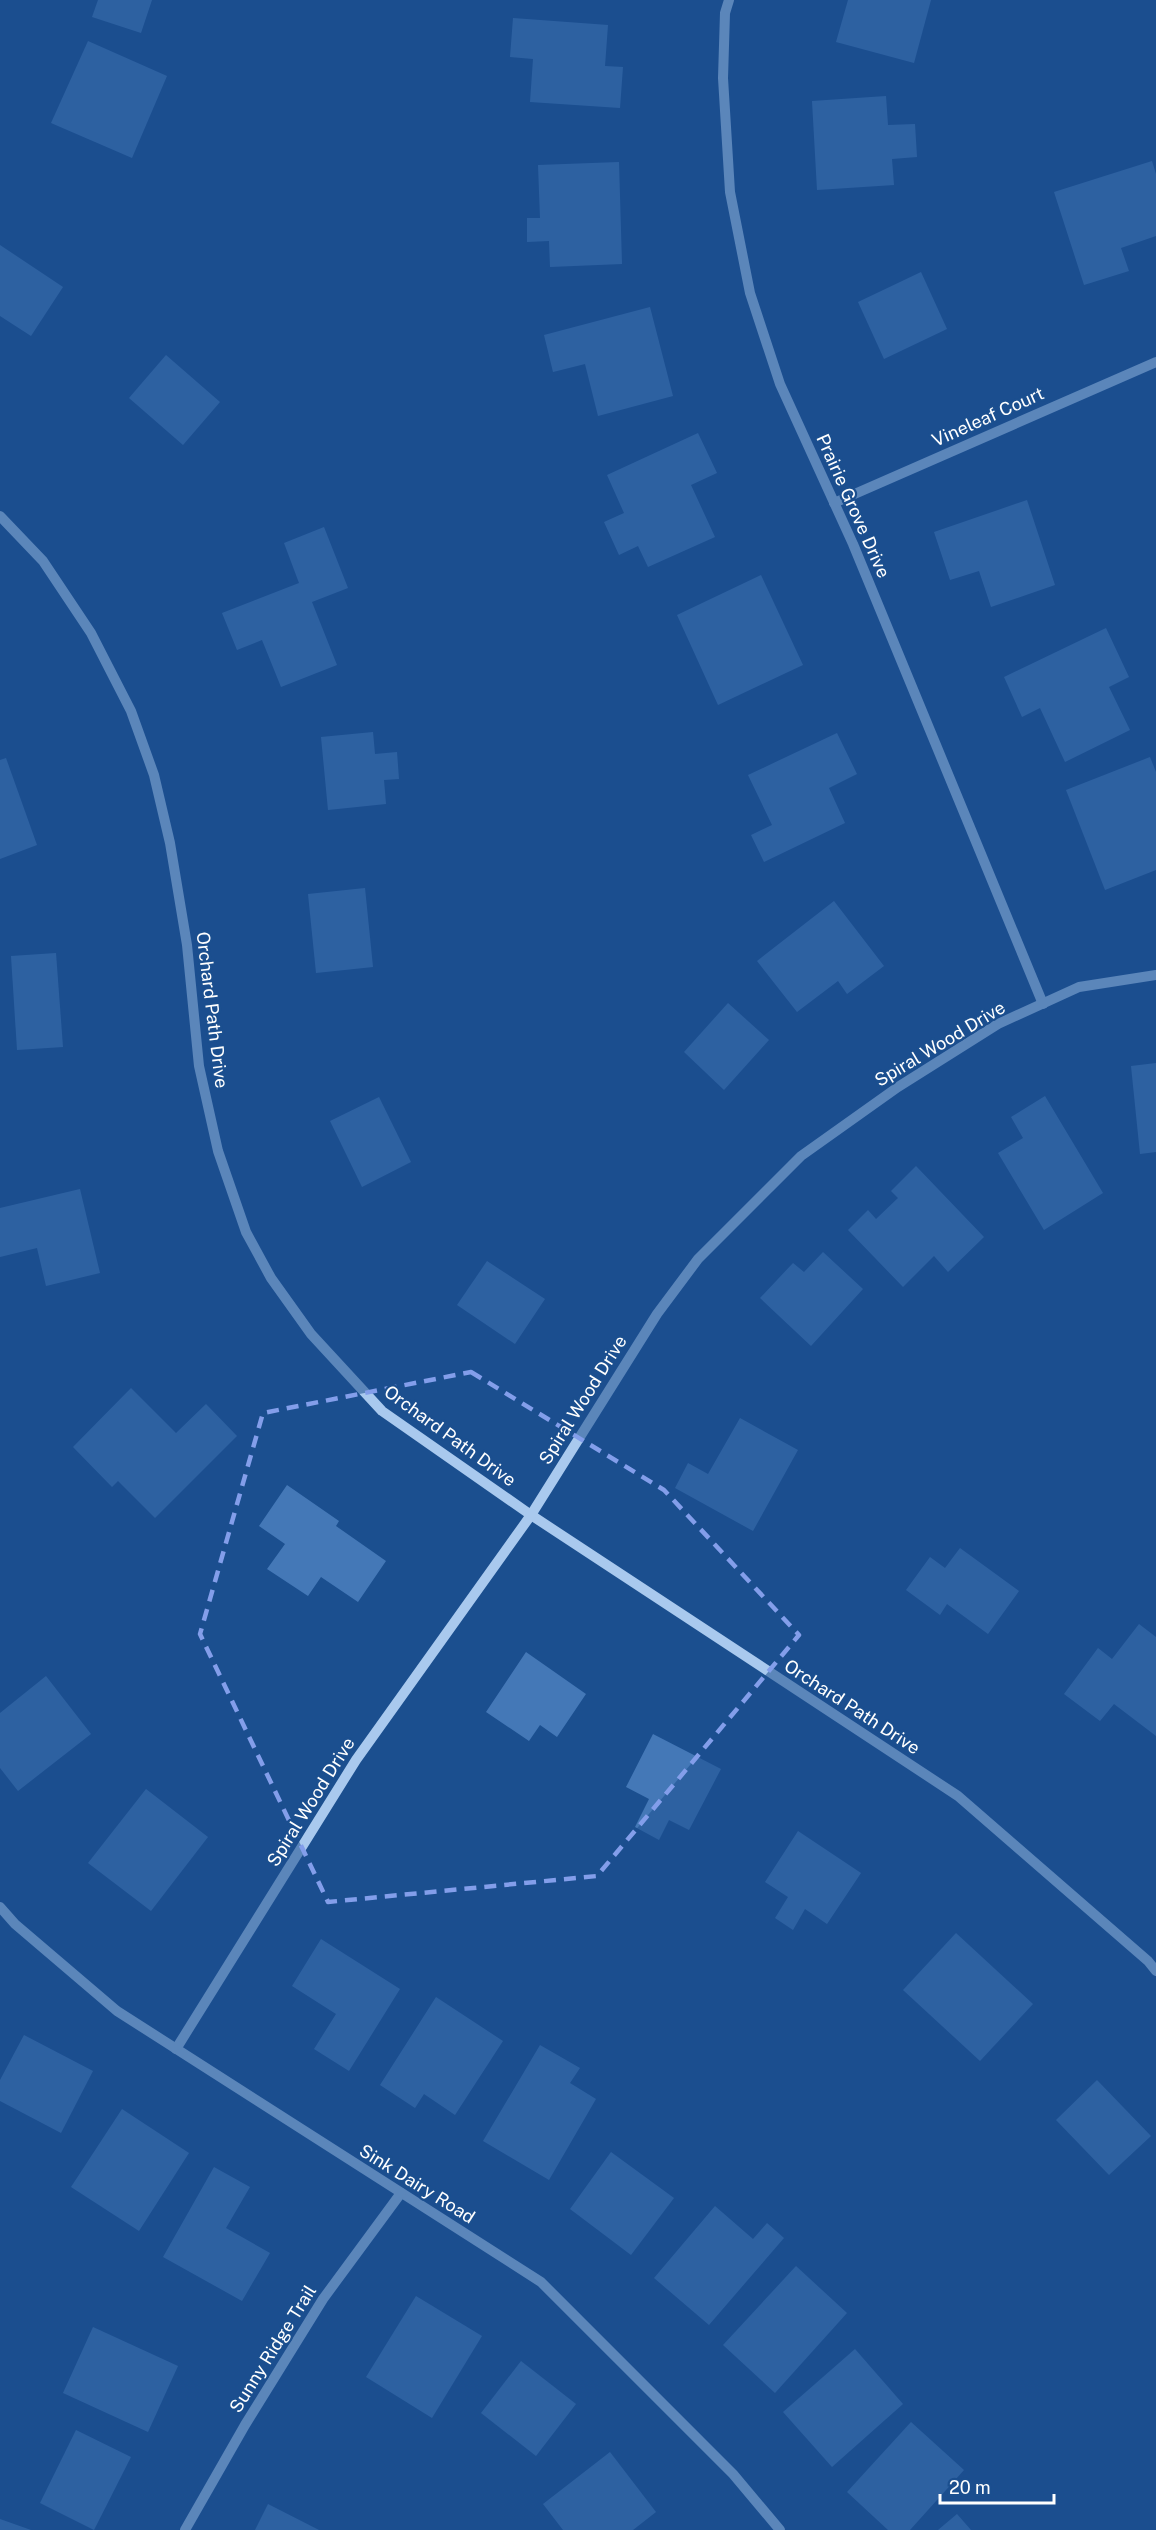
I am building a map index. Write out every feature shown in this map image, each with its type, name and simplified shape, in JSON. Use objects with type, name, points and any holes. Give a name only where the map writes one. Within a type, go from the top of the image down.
[{"type":"street","name":"Prairie Grove Drive","points":[[729,0],[725,13],[723,78],[730,192],[750,293],[780,384],[834,503],[1043,1004]]},
{"type":"street","name":"Vineleaf Court","points":[[834,503],[1156,362]]},
{"type":"street","name":"Orchard Path Drive","points":[[0,516],[43,561],[91,633],[130,711],[154,775],[170,843],[187,945],[199,1066],[218,1150],[246,1233],[271,1278],[311,1334],[382,1412],[531,1515],[958,1797],[1148,1961],[1156,1971]]},
{"type":"street","name":"Spiral Wood Drive","points":[[176,2049],[356,1760],[531,1515],[657,1314],[698,1259],[801,1156],[898,1087],[998,1024],[1079,987],[1156,975]]},
{"type":"street","name":"Sink Dairy Road","points":[[0,1907],[15,1924],[117,2011],[541,2282],[733,2474],[780,2530]]},
{"type":"street","name":"Sunny Ridge Trail","points":[[185,2530],[245,2425],[323,2299],[401,2193]]},
{"type":"highlighted area","points":[[471,1372],[664,1490],[799,1635],[597,1876],[328,1902],[200,1634],[263,1413]]},
{"type":"building","points":[[98,0],[152,0],[141,33],[92,17]]},
{"type":"building","points":[[848,0],[931,0],[914,63],[836,42]]},
{"type":"building","points":[[513,18],[608,25],[605,66],[623,67],[620,108],[530,102],[533,59],[510,57]]},
{"type":"building","points":[[88,41],[167,76],[132,158],[51,123]]},
{"type":"building","points":[[886,96],[888,125],[915,124],[917,157],[892,159],[894,185],[817,190],[812,101]]},
{"type":"building","points":[[1152,161],[1156,174],[1156,236],[1121,248],[1129,271],[1084,285],[1054,192]]},
{"type":"building","points":[[619,162],[622,264],[550,267],[549,241],[527,242],[527,218],[540,218],[538,165]]},
{"type":"building","points":[[0,245],[63,287],[31,336],[0,316]]},
{"type":"building","points":[[921,272],[947,329],[884,359],[858,302]]},
{"type":"building","points":[[650,307],[673,396],[598,416],[585,364],[553,372],[544,335]]},
{"type":"building","points":[[166,355],[220,402],[183,445],[129,398]]},
{"type":"building","points":[[698,433],[717,473],[691,485],[715,537],[648,567],[638,546],[619,555],[604,522],[624,513],[607,475]]},
{"type":"building","points":[[1027,500],[1055,585],[991,607],[979,571],[950,580],[934,532]]},
{"type":"building","points":[[324,527],[348,588],[312,602],[337,665],[281,687],[262,640],[237,650],[222,613],[299,583],[284,543]]},
{"type":"building","points":[[761,575],[803,665],[718,705],[677,615]]},
{"type":"building","points":[[1106,628],[1129,677],[1109,687],[1130,730],[1065,762],[1040,708],[1022,717],[1004,677]]},
{"type":"building","points":[[373,732],[375,754],[397,752],[399,779],[384,780],[386,804],[328,810],[321,737]]},
{"type":"building","points":[[837,733],[857,774],[829,788],[845,823],[764,862],[751,835],[772,825],[748,775]]},
{"type":"building","points":[[1150,757],[1156,772],[1156,870],[1105,890],[1066,790]]},
{"type":"building","points":[[6,758],[37,845],[0,859],[0,760]]},
{"type":"building","points":[[365,888],[373,967],[316,973],[308,894]]},
{"type":"building","points":[[834,901],[884,966],[847,994],[838,981],[797,1012],[757,961]]},
{"type":"building","points":[[56,953],[63,1047],[17,1050],[11,956]]},
{"type":"building","points":[[728,1003],[769,1040],[724,1090],[684,1052]]},
{"type":"building","points":[[1156,1063],[1156,1152],[1140,1154],[1131,1066]]},
{"type":"building","points":[[1045,1096],[1103,1193],[1044,1230],[998,1153],[1023,1138],[1011,1117]]},
{"type":"building","points":[[379,1097],[411,1162],[362,1187],[330,1121]]},
{"type":"building","points":[[916,1166],[984,1237],[948,1272],[934,1256],[903,1287],[848,1230],[868,1210],[876,1219],[898,1198],[891,1191]]},
{"type":"building","points":[[80,1189],[100,1273],[46,1286],[37,1248],[0,1257],[0,1208]]},
{"type":"building","points":[[823,1252],[863,1289],[811,1346],[760,1298],[793,1263],[804,1272]]},
{"type":"building","points":[[487,1261],[545,1299],[515,1344],[457,1305]]},
{"type":"building","points":[[131,1388],[176,1433],[206,1404],[237,1436],[155,1518],[118,1481],[112,1487],[73,1447]]},
{"type":"building","points":[[740,1418],[798,1450],[753,1531],[675,1488],[688,1463],[708,1474]]},
{"type":"building","points":[[287,1485],[339,1521],[336,1526],[386,1561],[358,1602],[321,1577],[308,1596],[267,1569],[285,1544],[259,1526]]},
{"type":"building","points":[[960,1548],[1019,1591],[988,1634],[947,1604],[940,1615],[906,1590],[930,1557],[945,1568]]},
{"type":"building","points":[[1139,1624],[1156,1637],[1156,1736],[1114,1704],[1100,1721],[1064,1694],[1098,1648],[1112,1659]]},
{"type":"building","points":[[526,1652],[586,1694],[557,1737],[540,1725],[529,1741],[486,1712]]},
{"type":"building","points":[[46,1676],[91,1734],[18,1791],[0,1768],[0,1713]]},
{"type":"building","points":[[653,1734],[721,1769],[689,1830],[669,1820],[659,1840],[635,1827],[649,1799],[626,1787]]},
{"type":"building","points":[[146,1789],[208,1837],[151,1911],[88,1863]]},
{"type":"building","points":[[798,1831],[861,1873],[827,1924],[805,1909],[793,1930],[775,1918],[788,1897],[765,1882]]},
{"type":"building","points":[[956,1933],[1033,2004],[980,2061],[903,1990]]},
{"type":"building","points":[[321,1939],[400,1989],[349,2071],[314,2049],[336,2014],[292,1986]]},
{"type":"building","points":[[436,1997],[503,2041],[455,2115],[424,2094],[415,2108],[380,2085]]},
{"type":"building","points":[[24,2035],[93,2071],[61,2133],[0,2101],[0,2080]]},
{"type":"building","points":[[540,2045],[580,2068],[570,2083],[596,2099],[549,2180],[483,2141]]},
{"type":"building","points":[[1097,2080],[1151,2136],[1109,2175],[1056,2120]]},
{"type":"building","points":[[122,2109],[189,2153],[139,2231],[71,2187]]},
{"type":"building","points":[[611,2152],[674,2198],[631,2255],[570,2209]]},
{"type":"building","points":[[214,2167],[250,2187],[226,2228],[270,2253],[242,2301],[163,2257]]},
{"type":"building","points":[[715,2206],[753,2239],[767,2223],[784,2238],[709,2325],[654,2278]]},
{"type":"building","points":[[796,2266],[847,2313],[775,2393],[723,2345]]},
{"type":"building","points":[[416,2296],[482,2336],[432,2418],[366,2377]]},
{"type":"building","points":[[93,2327],[178,2366],[148,2432],[63,2393]]},
{"type":"building","points":[[855,2349],[903,2404],[832,2467],[783,2412]]},
{"type":"building","points":[[521,2361],[576,2404],[536,2456],[481,2413]]},
{"type":"building","points":[[911,2422],[964,2470],[910,2530],[888,2530],[847,2492]]},
{"type":"building","points":[[76,2430],[131,2457],[94,2530],[40,2503]]},
{"type":"building","points":[[610,2452],[656,2512],[633,2530],[563,2530],[543,2504]]},
{"type":"building","points":[[268,2504],[319,2530],[255,2530]]},
{"type":"building","points":[[957,2514],[971,2530],[938,2530]]},
{"type":"building","points":[[0,2519],[31,2530],[0,2530]]}]
